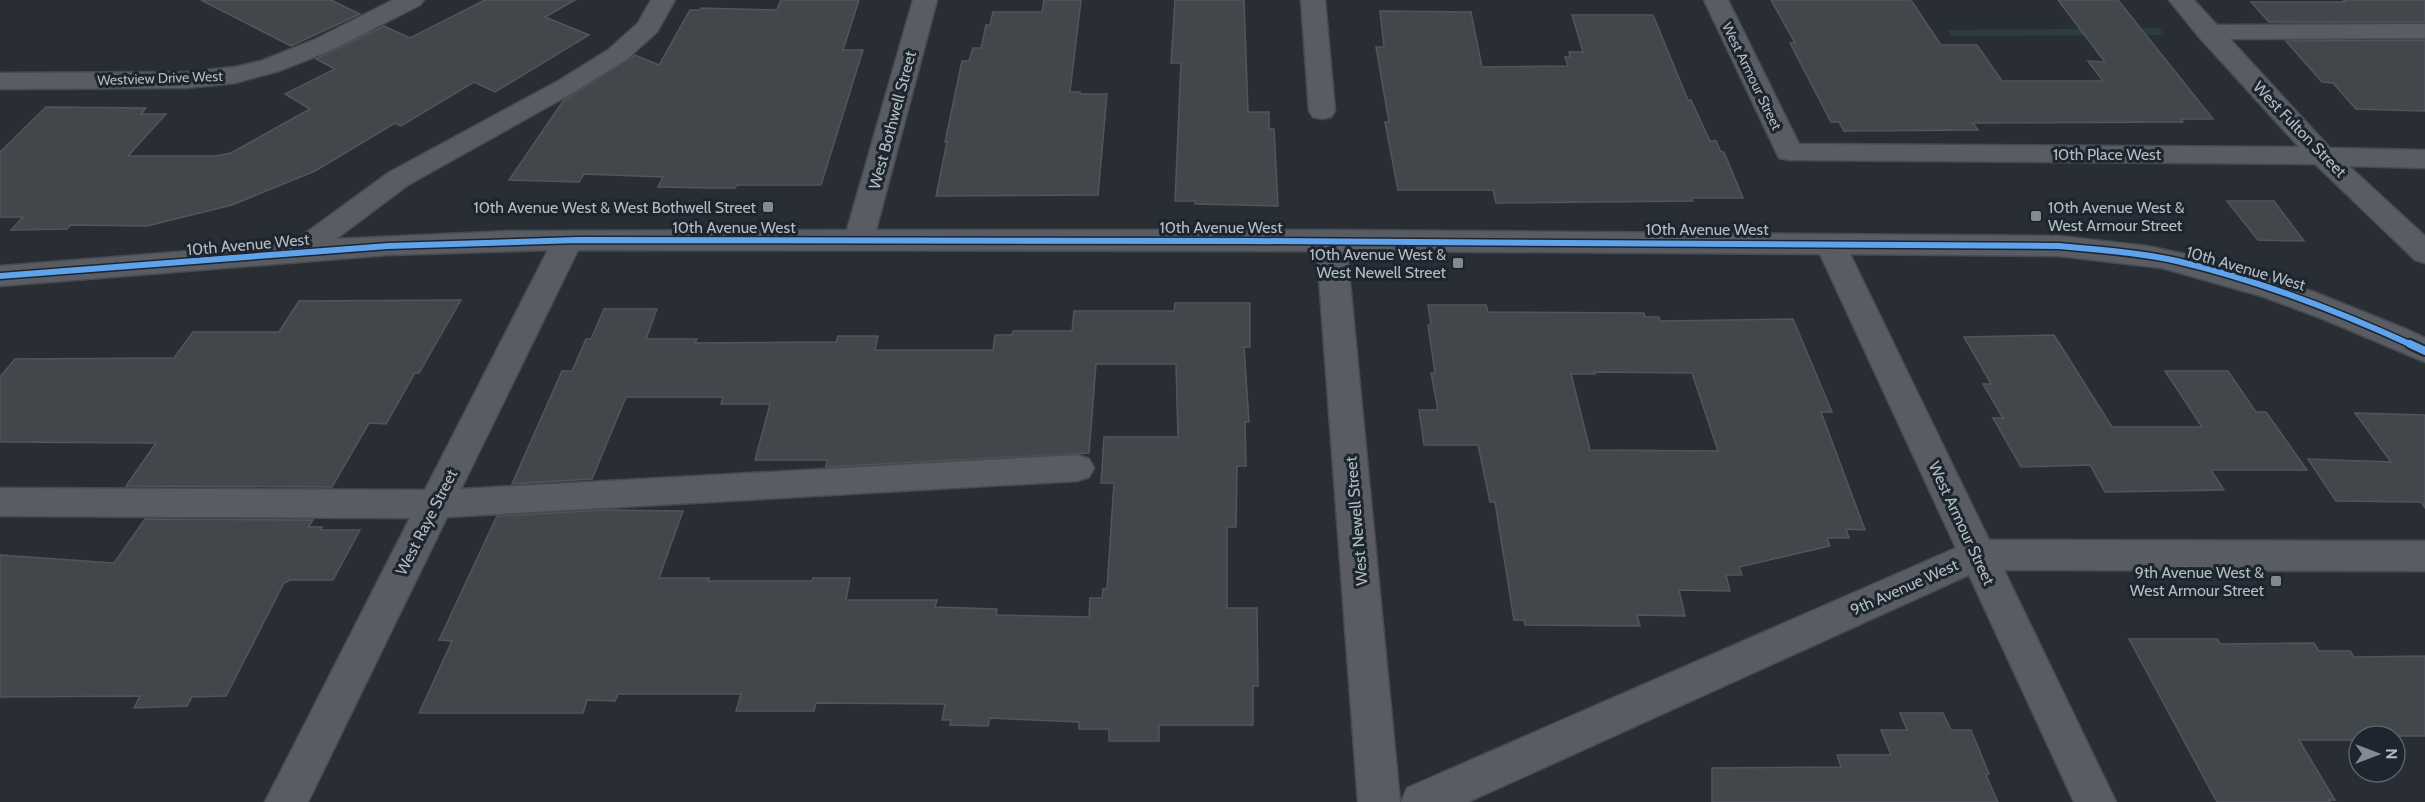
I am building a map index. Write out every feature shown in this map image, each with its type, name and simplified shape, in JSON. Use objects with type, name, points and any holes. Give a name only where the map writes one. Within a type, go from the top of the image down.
[{"type":"street","name":"Westview Drive West","points":[[0,81],[186,80],[235,75],[270,66],[322,45],[412,0]]},
{"type":"street","points":[[298,253],[398,179],[567,86],[617,55],[648,27],[663,0]]},
{"type":"street","name":"West Bothwell Street","points":[[859,240],[925,0]]},
{"type":"street","points":[[1313,0],[1322,111]]},
{"type":"street","name":"West Armour Street","points":[[1716,0],[1789,152]]},
{"type":"street","name":"West Fulton Street","points":[[2181,0],[2322,156],[2425,253]]},
{"type":"street","points":[[2208,32],[2425,31]]},
{"type":"street","name":"10th Place West","points":[[1789,152],[2322,156],[2425,159]]},
{"type":"street","name":"10th Avenue West","points":[[0,276],[152,267],[298,253],[442,243],[1331,240],[2059,246],[2116,251],[2174,261],[2236,276],[2298,296],[2361,321],[2425,351]]},
{"type":"street","name":"West Newell Street","points":[[1331,240],[1379,802]]},
{"type":"street","name":"West Raye Street","points":[[286,802],[567,242]]},
{"type":"street","name":"West Armour Street","points":[[1830,244],[2095,802]]},
{"type":"street","points":[[0,502],[435,504],[1077,468]]},
{"type":"street","name":"9th Avenue West","points":[[1422,802],[1977,555],[2425,556]]},
{"type":"shaded area","points":[[2159,28],[2165,35],[1952,36],[1947,30]]},
{"type":"building","points":[[201,0],[331,0],[360,14],[291,46]]},
{"type":"building","points":[[485,0],[575,0],[545,17],[589,35],[495,92],[474,82],[401,126],[395,123],[315,171],[232,205],[147,226],[70,225],[67,229],[11,230],[23,217],[0,217],[0,152],[46,107],[146,108],[141,114],[166,114],[128,156],[216,156],[231,153],[310,109],[285,94],[335,69],[316,59],[384,26],[410,38]]},
{"type":"building","points":[[781,0],[859,0],[843,50],[863,50],[821,185],[737,185],[735,188],[658,187],[663,177],[584,174],[579,182],[509,180],[563,101],[635,55],[659,65],[690,10],[701,8],[777,10]]},
{"type":"building","points":[[1044,0],[1081,0],[1070,92],[1107,94],[1098,195],[936,196],[962,61],[969,61],[973,48],[981,48],[986,25],[990,25],[993,12],[1042,12]]},
{"type":"building","points":[[1175,0],[1244,0],[1248,112],[1269,112],[1269,129],[1274,129],[1278,206],[1195,204],[1195,201],[1175,201],[1181,63],[1171,63]]},
{"type":"building","points":[[1771,0],[1911,0],[1941,45],[1977,45],[2002,81],[2103,81],[2088,61],[2105,62],[2058,0],[2118,0],[2213,119],[2181,119],[2183,122],[1973,123],[1978,130],[1844,131],[1839,122],[1831,122],[1790,43],[1795,43]]},
{"type":"building","points":[[2343,0],[2425,0],[2425,22],[2269,22],[2251,2],[2345,2]]},
{"type":"building","points":[[1380,11],[1471,12],[1482,67],[1568,66],[1565,57],[1570,57],[1569,52],[1583,52],[1572,15],[1653,15],[1688,100],[1691,100],[1710,141],[1716,141],[1721,152],[1724,152],[1743,198],[1691,198],[1693,201],[1496,203],[1493,190],[1398,190],[1385,122],[1389,122],[1376,47],[1384,47]]},
{"type":"building","points":[[2425,40],[2425,111],[2356,109],[2333,83],[2322,82],[2286,41]]},
{"type":"building","points":[[2227,201],[2274,201],[2304,241],[2258,240]]},
{"type":"building","points":[[461,300],[419,373],[415,373],[386,424],[369,423],[332,487],[126,486],[156,443],[0,442],[0,377],[15,359],[174,358],[193,332],[279,332],[299,301]]},
{"type":"building","points":[[1175,303],[1250,303],[1250,347],[1244,347],[1249,422],[1245,422],[1246,466],[1237,466],[1236,527],[1227,527],[1227,608],[1257,608],[1258,686],[1253,686],[1253,725],[1159,725],[1159,741],[1109,741],[1109,729],[1079,729],[1079,722],[990,718],[988,726],[950,725],[951,720],[942,720],[945,704],[816,703],[814,711],[736,711],[741,694],[618,694],[615,701],[587,700],[583,713],[419,713],[452,641],[439,640],[497,516],[604,510],[683,511],[659,578],[709,578],[708,581],[812,581],[813,578],[850,578],[846,600],[937,600],[935,607],[997,609],[996,615],[1089,617],[1090,598],[1102,598],[1103,589],[1107,589],[1114,483],[1101,483],[1104,437],[1178,437],[1176,364],[1096,364],[1089,453],[826,467],[827,460],[755,460],[770,404],[721,404],[723,397],[626,397],[592,479],[512,484],[562,371],[572,371],[586,339],[591,339],[604,309],[657,309],[646,339],[697,339],[695,343],[836,342],[838,336],[878,336],[875,350],[993,350],[995,335],[1012,335],[1013,331],[1072,331],[1074,311],[1174,311]]},
{"type":"building","points":[[1428,305],[1486,305],[1488,312],[1644,313],[1645,317],[1659,317],[1660,321],[1793,319],[1832,412],[1821,412],[1865,530],[1846,529],[1849,538],[1827,538],[1830,546],[1739,567],[1742,575],[1726,575],[1730,591],[1679,590],[1685,616],[1637,615],[1640,626],[1525,625],[1524,620],[1514,620],[1495,502],[1490,502],[1478,445],[1424,445],[1419,410],[1438,410],[1431,373],[1435,373],[1428,325],[1431,325]],"holes":[[[1594,372],[1692,373],[1718,451],[1590,450],[1571,374],[1595,374]]]},
{"type":"building","points":[[2054,335],[2112,427],[2202,427],[2165,371],[2228,371],[2256,412],[2266,412],[2307,470],[2211,470],[2224,490],[2105,492],[2090,465],[2021,467],[1993,418],[2003,418],[1983,384],[1991,384],[1964,337]]},
{"type":"building","points":[[2355,413],[2425,415],[2425,508],[2421,502],[2336,501],[2308,459],[2391,462]]},
{"type":"building","points":[[145,519],[313,520],[308,527],[322,527],[320,530],[360,530],[333,580],[290,580],[284,583],[226,696],[192,697],[187,706],[134,708],[140,696],[0,697],[0,555],[114,563]]},
{"type":"building","points":[[2129,639],[2217,639],[2220,644],[2314,643],[2319,651],[2350,651],[2354,657],[2425,656],[2425,736],[2407,736],[2407,724],[2347,724],[2347,740],[2299,740],[2335,800],[2329,800],[2330,802],[2217,802]]},
{"type":"building","points":[[1900,713],[1943,713],[1951,730],[1971,730],[1998,802],[1712,802],[1712,768],[1841,767],[1837,755],[1891,755],[1881,730],[1907,730]]},
{"type":"cycle path","points":[[0,276],[388,246],[578,240],[2059,246],[2162,258],[2240,278],[2334,311],[2425,351]]},
{"type":"place","name":"10th Avenue West & West Bothwell Street","points":[[768,207]]},
{"type":"place","name":"10th Avenue West & West Armour Street","points":[[2036,216]]},
{"type":"place","name":"10th Avenue West & West Newell Street","points":[[1458,263]]},
{"type":"place","name":"9th Avenue West & West Armour Street","points":[[2276,581]]}]
